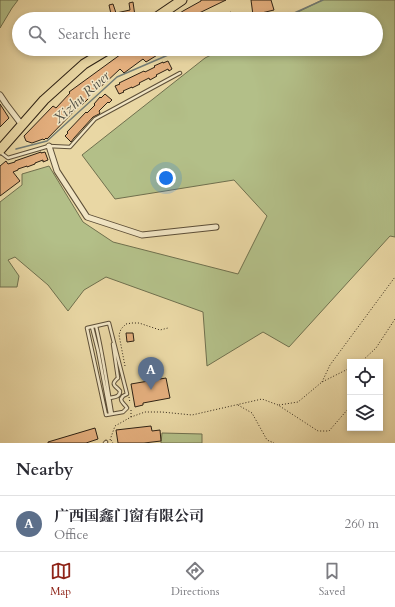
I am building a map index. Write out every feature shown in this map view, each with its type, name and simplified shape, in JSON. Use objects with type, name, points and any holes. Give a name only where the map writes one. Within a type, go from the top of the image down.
[{"type":"highway","points":[[164,12],[182,0]]},
{"type":"highway","points":[[0,151],[44,100],[84,64],[97,56]]},
{"type":"street","points":[[0,95],[22,125]]},
{"type":"street","points":[[49,146],[57,171],[87,217],[142,235],[216,227]]},
{"type":"lane","points":[[0,151],[8,158],[49,146],[70,147],[95,119],[180,73]]},
{"type":"lane","points":[[109,323],[127,394],[121,399],[127,408],[124,412],[106,415],[87,328],[109,323]]},
{"type":"lane","points":[[109,323],[118,378],[115,381],[114,386],[120,390],[119,395],[109,398]]},
{"type":"lane","points":[[96,326],[102,351],[111,414]]},
{"type":"lane","points":[[92,327],[111,414]]},
{"type":"path","points":[[322,382],[330,365],[395,278]]},
{"type":"path","points":[[364,359],[376,348],[395,319]]},
{"type":"path","points":[[124,365],[119,335],[126,324],[139,323],[160,330],[168,328]]},
{"type":"path","points":[[278,405],[298,402],[322,382],[347,370]]},
{"type":"path","points":[[129,395],[130,403]]},
{"type":"path","points":[[105,443],[110,439],[114,426],[145,412],[192,415],[262,399],[278,405],[318,431],[329,431],[347,410]]},
{"type":"path","points":[[237,405],[252,414],[267,440],[274,443]]},
{"type":"path","points":[[110,439],[113,443]]},
{"type":"green space","points":[[0,0],[18,0],[0,28]]},
{"type":"green space","points":[[322,0],[395,0],[395,237],[390,236],[289,347],[263,332],[207,366],[203,312],[106,277],[84,290],[68,311],[48,285],[15,257],[8,260],[19,276],[17,287],[0,287],[0,202],[22,185],[22,174],[49,166],[83,222],[113,242],[238,274],[267,216],[234,180],[115,199],[82,155],[209,56],[383,56],[383,12],[298,12]]},
{"type":"green space","points":[[162,433],[202,434],[202,443],[161,443]]},
{"type":"building","points":[[226,0],[201,12],[182,12],[201,1]]},
{"type":"building","points":[[251,0],[271,0],[274,10],[266,12],[253,12]]},
{"type":"building","points":[[133,2],[134,12],[121,12],[130,10],[129,3]]},
{"type":"building","points":[[113,4],[116,12],[111,12],[109,5]]},
{"type":"building","points":[[118,56],[156,56],[146,62],[143,59],[124,73],[120,69],[104,84],[87,96],[89,98],[82,105],[81,104],[47,139],[46,138],[44,140],[43,139],[32,143],[26,141],[24,136],[53,106],[56,108],[70,93],[69,92]]},
{"type":"building","points":[[168,61],[172,69],[169,71],[168,69],[150,80],[149,78],[119,94],[115,86],[120,84],[119,83]]},
{"type":"building","points":[[105,94],[112,100],[99,111],[99,114],[93,117],[71,142],[65,136],[68,133],[67,132],[86,112],[87,113],[95,105],[94,104],[100,97],[101,98]]},
{"type":"building","points":[[0,104],[9,118],[0,127]]},
{"type":"building","points":[[41,152],[45,152],[48,160],[43,162],[43,160],[13,172],[20,181],[0,196],[0,166],[6,161],[8,164]]},
{"type":"building","points":[[126,333],[133,333],[134,341],[127,342]]},
{"type":"building","points":[[166,378],[170,398],[143,403],[143,405],[135,407],[131,384]]},
{"type":"building","points":[[151,426],[152,431],[160,430],[161,441],[144,443],[118,443],[116,430]]},
{"type":"building","points":[[95,428],[98,439],[86,443],[48,443],[48,442]]},
{"type":"waterway","name":"Xizhu River","points":[[296,12],[323,0]]},
{"type":"waterway","name":"Xizhu River","points":[[16,149],[47,141],[117,77],[166,56]]},
{"type":"place","name":"广西国鑫门窗有限公司","points":[[151,390]]}]
